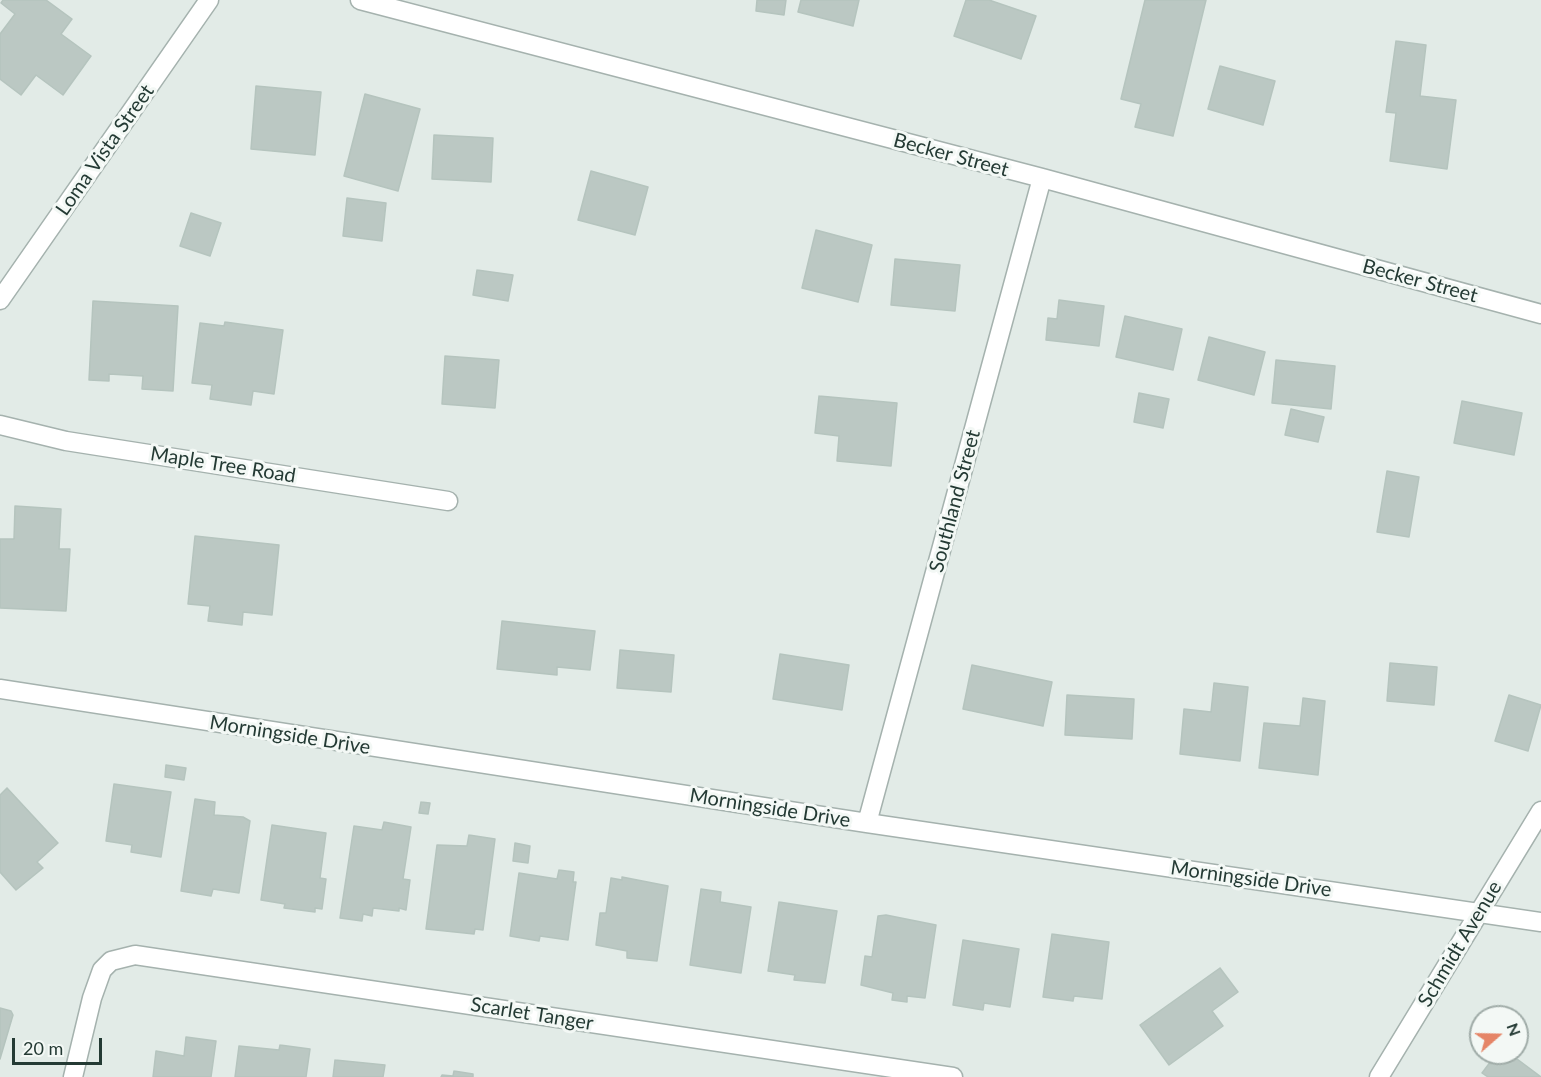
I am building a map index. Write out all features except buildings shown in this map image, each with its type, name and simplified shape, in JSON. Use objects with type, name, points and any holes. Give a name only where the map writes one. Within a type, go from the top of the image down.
[{"type":"street","name":"Loma Vista Street","points":[[0,300],[209,0]]},
{"type":"street","name":"Becker Street","points":[[360,0],[1041,178],[1541,314]]},
{"type":"street","name":"Southland Street","points":[[867,823],[1041,178]]},
{"type":"street","name":"Maple Tree Road","points":[[0,425],[66,441],[448,501]]},
{"type":"street","name":"Morningside Drive","points":[[0,689],[867,823],[1541,922]]},
{"type":"street","name":"Schmidt Avenue","points":[[1379,1077],[1477,912],[1541,811]]},
{"type":"street","name":"Scarlet Tanger","points":[[73,1077],[96,983],[102,970],[111,960],[122,956],[154,957],[953,1077]]}]
